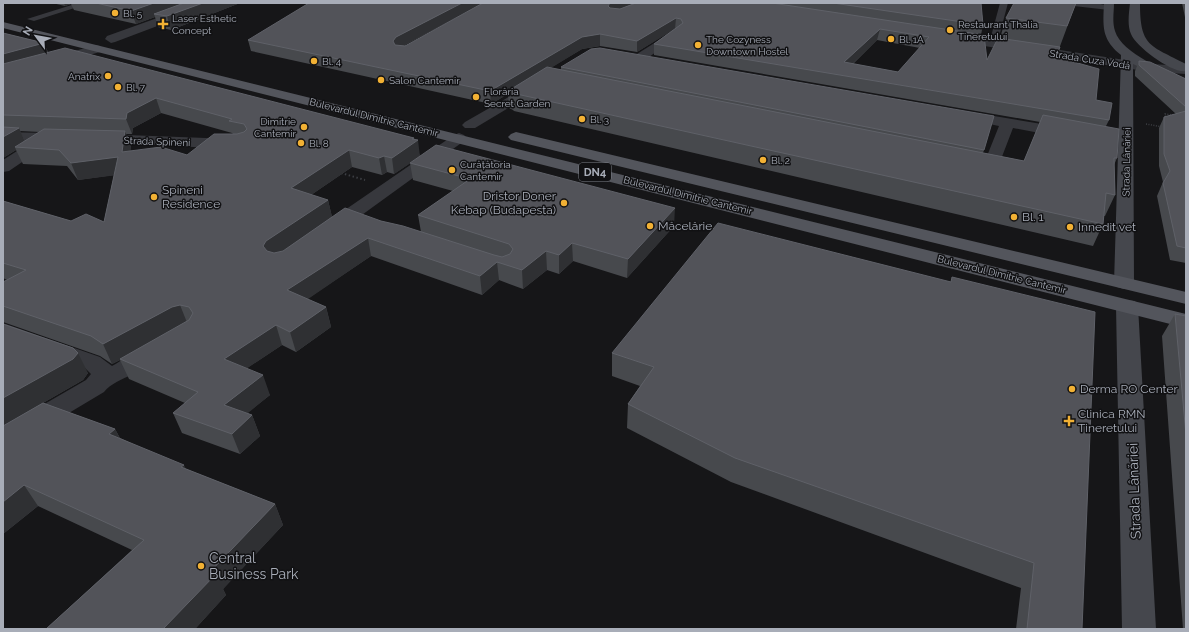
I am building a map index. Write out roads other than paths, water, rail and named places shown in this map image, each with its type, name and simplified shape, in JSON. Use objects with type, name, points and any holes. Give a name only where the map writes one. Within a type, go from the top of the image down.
[{"type":"main road","name":"Bulevardul Dimitrie Cantemir","points":[[3,12],[402,109]]},
{"type":"main road","name":"Bulevardul Dimitrie Cantemir","points":[[3,25],[96,49],[461,128],[1125,295],[1186,298]]},
{"type":"main road","name":"Bulevardul Dimitrie Cantemir","points":[[461,128],[496,132],[1125,295],[1186,321]]},
{"type":"street","points":[[111,39],[209,3]]},
{"type":"street","points":[[1135,3],[1135,25],[1139,38],[1158,54],[1186,70]]},
{"type":"street","points":[[1109,6],[1110,34],[1127,59]]},
{"type":"street","points":[[657,60],[635,56],[675,33]]},
{"type":"street","name":"Strada Cuza Vodă","points":[[947,37],[993,44],[1127,59],[1151,68],[1186,70]]},
{"type":"street","points":[[4,74],[96,49]]},
{"type":"street","name":"Strada Lânăriei","points":[[1127,59],[1126,121],[1118,143],[1139,629]]},
{"type":"street","points":[[1151,68],[1186,85]]},
{"type":"street","points":[[317,238],[390,187],[461,128],[546,78]]},
{"type":"street","points":[[953,113],[1081,136]]},
{"type":"street","points":[[956,162],[982,167],[991,166],[1007,122]]},
{"type":"street","points":[[3,137],[56,138],[3,167]]},
{"type":"street","name":"Strada Spineni","points":[[86,139],[242,144]]},
{"type":"street","points":[[347,217],[368,224]]},
{"type":"street","points":[[3,330],[92,362],[104,372],[101,379],[95,386],[3,440]]},
{"type":"street","points":[[101,379],[117,373],[169,344]]},
{"type":"lane","points":[[31,19],[86,3]]},
{"type":"lane","points":[[993,44],[1004,3]]},
{"type":"lane","points":[[1065,3],[1109,6]]},
{"type":"place","name":"Bl. 5","points":[[115,13]]},
{"type":"place","name":"Laser Esthetic Concept","points":[[163,24]]},
{"type":"place","name":"Restaurant Thalia Tineretului","points":[[950,30]]},
{"type":"place","name":"Bl. 1A","points":[[891,39]]},
{"type":"place","name":"The Cozyness Downtown Hostel","points":[[698,45]]},
{"type":"place","name":"Bl. 4","points":[[314,61]]},
{"type":"place","name":"Anatrix","points":[[108,76]]},
{"type":"place","name":"Salon Cantemir","points":[[381,80]]},
{"type":"place","name":"Bl. 7","points":[[118,87]]},
{"type":"place","name":"Florăria Secret Garden","points":[[476,97]]},
{"type":"place","name":"Bl. 3","points":[[582,119]]},
{"type":"place","name":"Dimitrie Cantemir","points":[[304,127]]},
{"type":"place","name":"Bl. 8","points":[[301,143]]},
{"type":"place","name":"Bl. 2","points":[[763,160]]},
{"type":"place","name":"Curățătoria Cantemir","points":[[452,170]]},
{"type":"place","name":"Spineni Residence","points":[[154,197]]},
{"type":"place","name":"Dristor Doner Kebap (Budapesta)","points":[[564,203]]},
{"type":"place","name":"Bl. 1","points":[[1014,217]]},
{"type":"place","name":"Măcelărie","points":[[650,226]]},
{"type":"place","name":"Innedit vet","points":[[1070,227]]},
{"type":"place","name":"Derma RO Center","points":[[1072,389]]},
{"type":"place","name":"Clinica RMN Tineretului","points":[[1069,421]]},
{"type":"place","name":"Central Business Park","points":[[201,566]]}]
